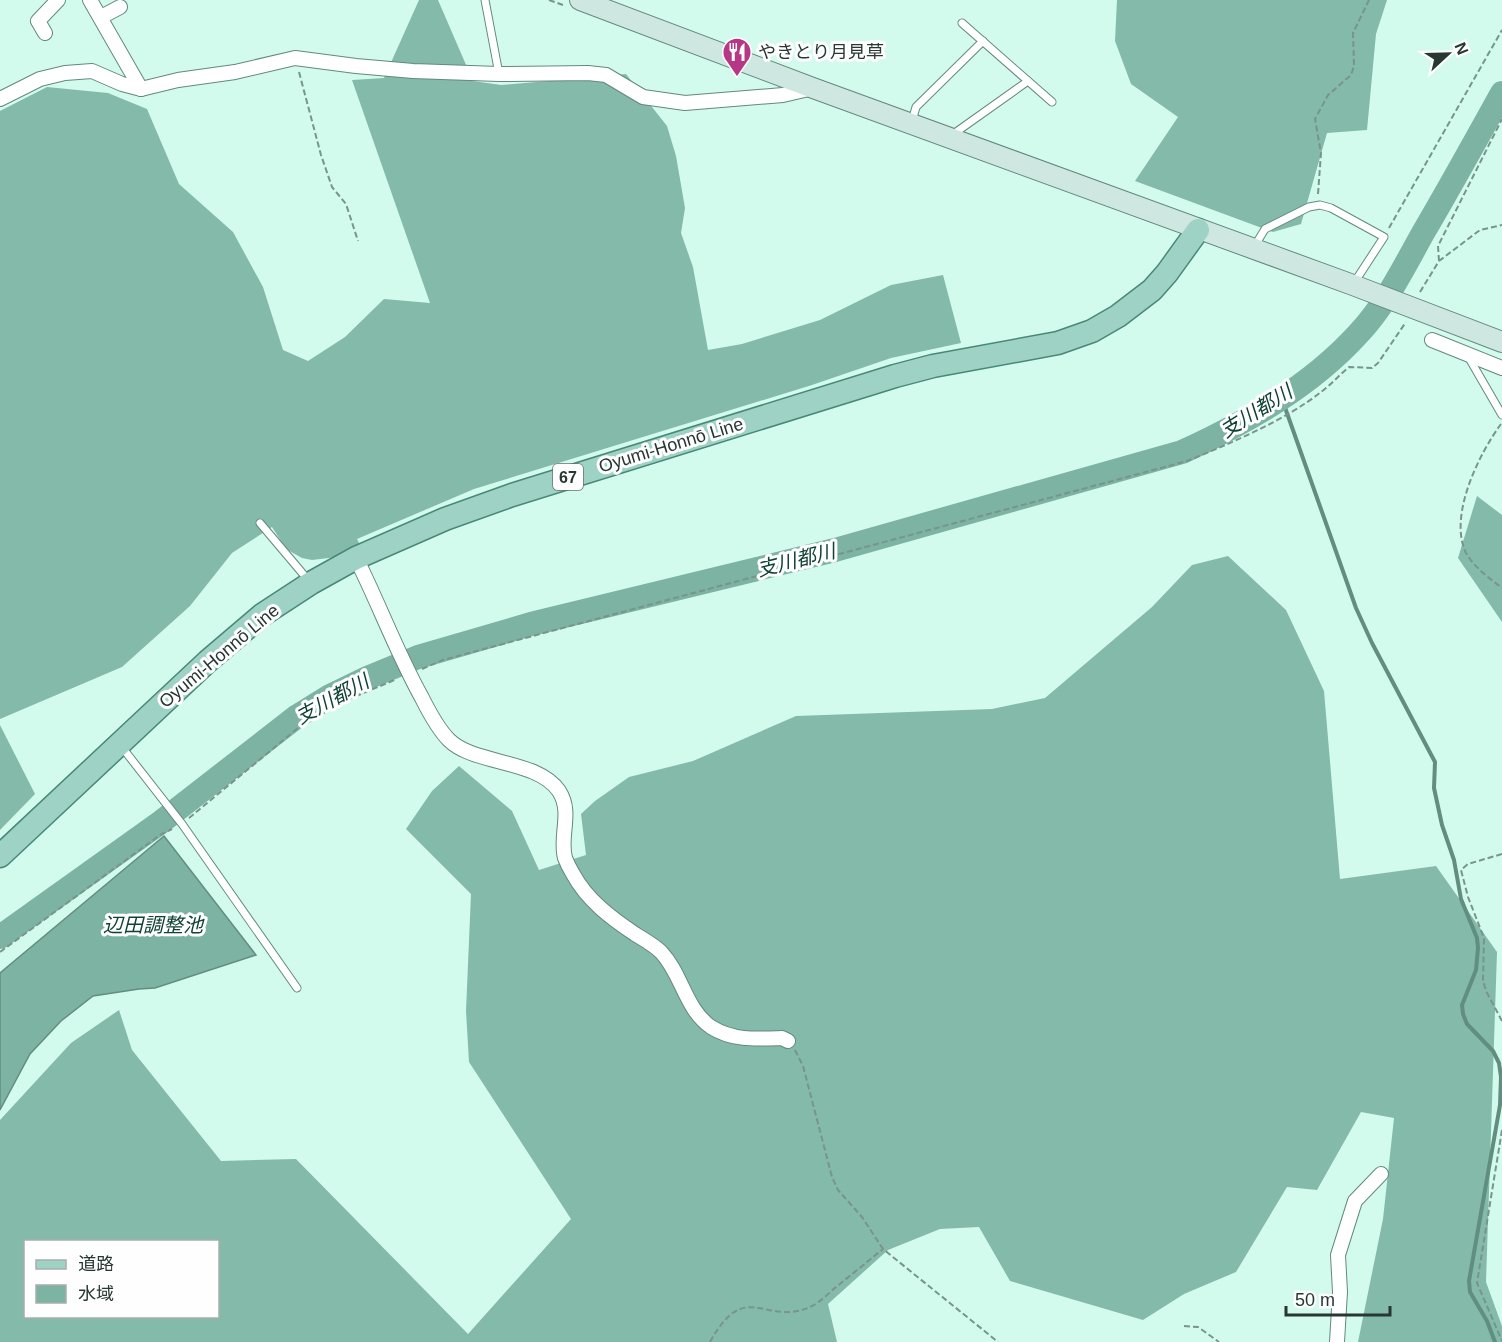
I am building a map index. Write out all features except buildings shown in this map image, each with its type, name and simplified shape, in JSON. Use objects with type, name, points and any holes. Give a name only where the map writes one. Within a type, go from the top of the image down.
[{"type":"main road","name":"Oyumi-Honnō Line","points":[[0,856],[217,653],[262,615],[311,583],[356,558],[425,527],[512,495],[885,379],[933,366],[1058,343],[1092,331],[1118,316],[1152,290],[1198,230]]},
{"type":"street","points":[[45,33],[38,21],[58,0]]},
{"type":"street","points":[[90,0],[141,89]]},
{"type":"street","points":[[580,0],[1502,342]]},
{"type":"street","points":[[101,17],[120,7]]},
{"type":"street","points":[[0,99],[40,78],[65,73],[92,71],[122,84],[141,89],[296,58],[356,66],[413,70],[606,75],[643,96],[685,103],[783,95],[813,88]]},
{"type":"street","points":[[1445,345],[1451,323]]},
{"type":"street","points":[[1432,340],[1502,368]]},
{"type":"street","points":[[356,558],[407,672],[448,739],[460,749],[531,771],[549,781],[558,790],[565,803],[567,820],[564,836],[565,857],[574,876],[606,914],[661,952],[698,1016],[712,1027],[733,1037],[782,1038],[788,1041]]},
{"type":"street","points":[[1337,1342],[1340,1292],[1338,1255],[1355,1201],[1381,1173]]},
{"type":"lane","points":[[485,0],[499,74]]},
{"type":"lane","points":[[962,23],[1052,102]]},
{"type":"lane","points":[[911,124],[916,107],[983,42]]},
{"type":"lane","points":[[947,138],[1028,81]]},
{"type":"lane","points":[[1253,249],[1256,240],[1265,229],[1309,207],[1317,205],[1331,208],[1384,237],[1353,285]]},
{"type":"lane","points":[[1468,356],[1502,415]]},
{"type":"lane","points":[[260,523],[311,583]]},
{"type":"lane","points":[[120,744],[182,824],[297,988]]},
{"type":"path","points":[[1317,205],[1321,153],[1315,119],[1328,95],[1351,75],[1354,66],[1353,33],[1369,0]]},
{"type":"path","points":[[1384,237],[1502,30]]},
{"type":"path","points":[[296,58],[321,155],[332,187],[346,204],[358,241]]},
{"type":"path","points":[[1439,261],[1438,246],[1502,119]]},
{"type":"path","points":[[0,952],[160,836],[182,824],[298,729],[342,702],[407,672],[443,660],[1187,461],[1226,445],[1321,393],[1349,367],[1372,368],[1378,363],[1439,261],[1480,230],[1502,225]]},
{"type":"path","points":[[1502,422],[1473,474],[1461,515],[1465,550],[1472,562],[1502,588]]},
{"type":"path","points":[[1502,854],[1468,864],[1461,870],[1468,897],[1484,938],[1483,980],[1486,991],[1502,1021]]},
{"type":"path","points":[[788,1041],[802,1066],[832,1177],[838,1190],[862,1217],[883,1249],[998,1342]]},
{"type":"path","points":[[1502,1130],[1477,1284],[1502,1341]]},
{"type":"path","points":[[710,1342],[719,1326],[734,1311],[741,1308],[794,1311],[810,1307],[883,1249]]},
{"type":"path","points":[[1184,1326],[1198,1327],[1219,1342]]},
{"type":"shaded area","points":[[419,0],[438,0],[473,81],[501,85],[626,74],[667,126],[676,156],[685,208],[681,233],[693,267],[708,350],[742,344],[820,320],[891,285],[943,275],[961,343],[891,358],[812,385],[474,489],[357,539],[360,545],[337,557],[312,560],[302,558],[286,549],[272,527],[232,553],[190,606],[122,667],[0,719],[0,111],[47,87],[108,93],[147,109],[179,184],[233,232],[263,287],[283,350],[308,361],[345,337],[384,299],[430,303],[352,80],[384,78]]},
{"type":"shaded area","points":[[1117,0],[1387,0],[1376,34],[1367,130],[1327,133],[1301,224],[1273,232],[1135,181],[1178,117],[1131,84],[1115,41]]},
{"type":"shaded area","points":[[1477,496],[1502,515],[1502,622],[1458,558]]},
{"type":"shaded area","points":[[1228,556],[1286,610],[1324,691],[1340,879],[1436,866],[1497,952],[1486,1282],[1502,1326],[1502,1342],[1358,1342],[1383,1219],[1394,1118],[1361,1112],[1317,1190],[1287,1187],[1236,1272],[1184,1294],[1143,1320],[1010,1281],[979,1227],[940,1229],[888,1250],[828,1304],[837,1342],[0,1342],[0,1120],[71,1043],[119,1010],[132,1050],[221,1161],[296,1159],[468,1334],[571,1219],[469,1062],[466,1011],[471,894],[406,829],[432,791],[459,766],[512,811],[539,870],[586,855],[581,814],[629,777],[693,761],[796,716],[992,709],[1045,698],[1152,607],[1192,565]]},
{"type":"shaded area","points":[[0,725],[35,794],[0,830]]},
{"type":"water","name":"辺田調整池","points":[[164,836],[256,955],[155,988],[93,996],[61,1021],[30,1054],[0,1110],[0,973]]},
{"type":"waterway","name":"支川都川","points":[[0,937],[161,822],[296,717],[330,696],[367,678],[418,657],[531,624],[835,550],[1182,452],[1254,415],[1320,370],[1369,322],[1394,285],[1502,93]]},
{"type":"waterway","points":[[1282,399],[1356,608],[1435,762],[1434,788],[1442,825],[1454,860],[1461,899],[1477,938],[1476,970],[1462,1005],[1463,1014],[1467,1024],[1493,1051],[1499,1063],[1501,1077],[1500,1105],[1469,1281],[1470,1292],[1487,1321],[1495,1342]]},
{"type":"place","name":"やきとり月見草","points":[[737,78]]}]
